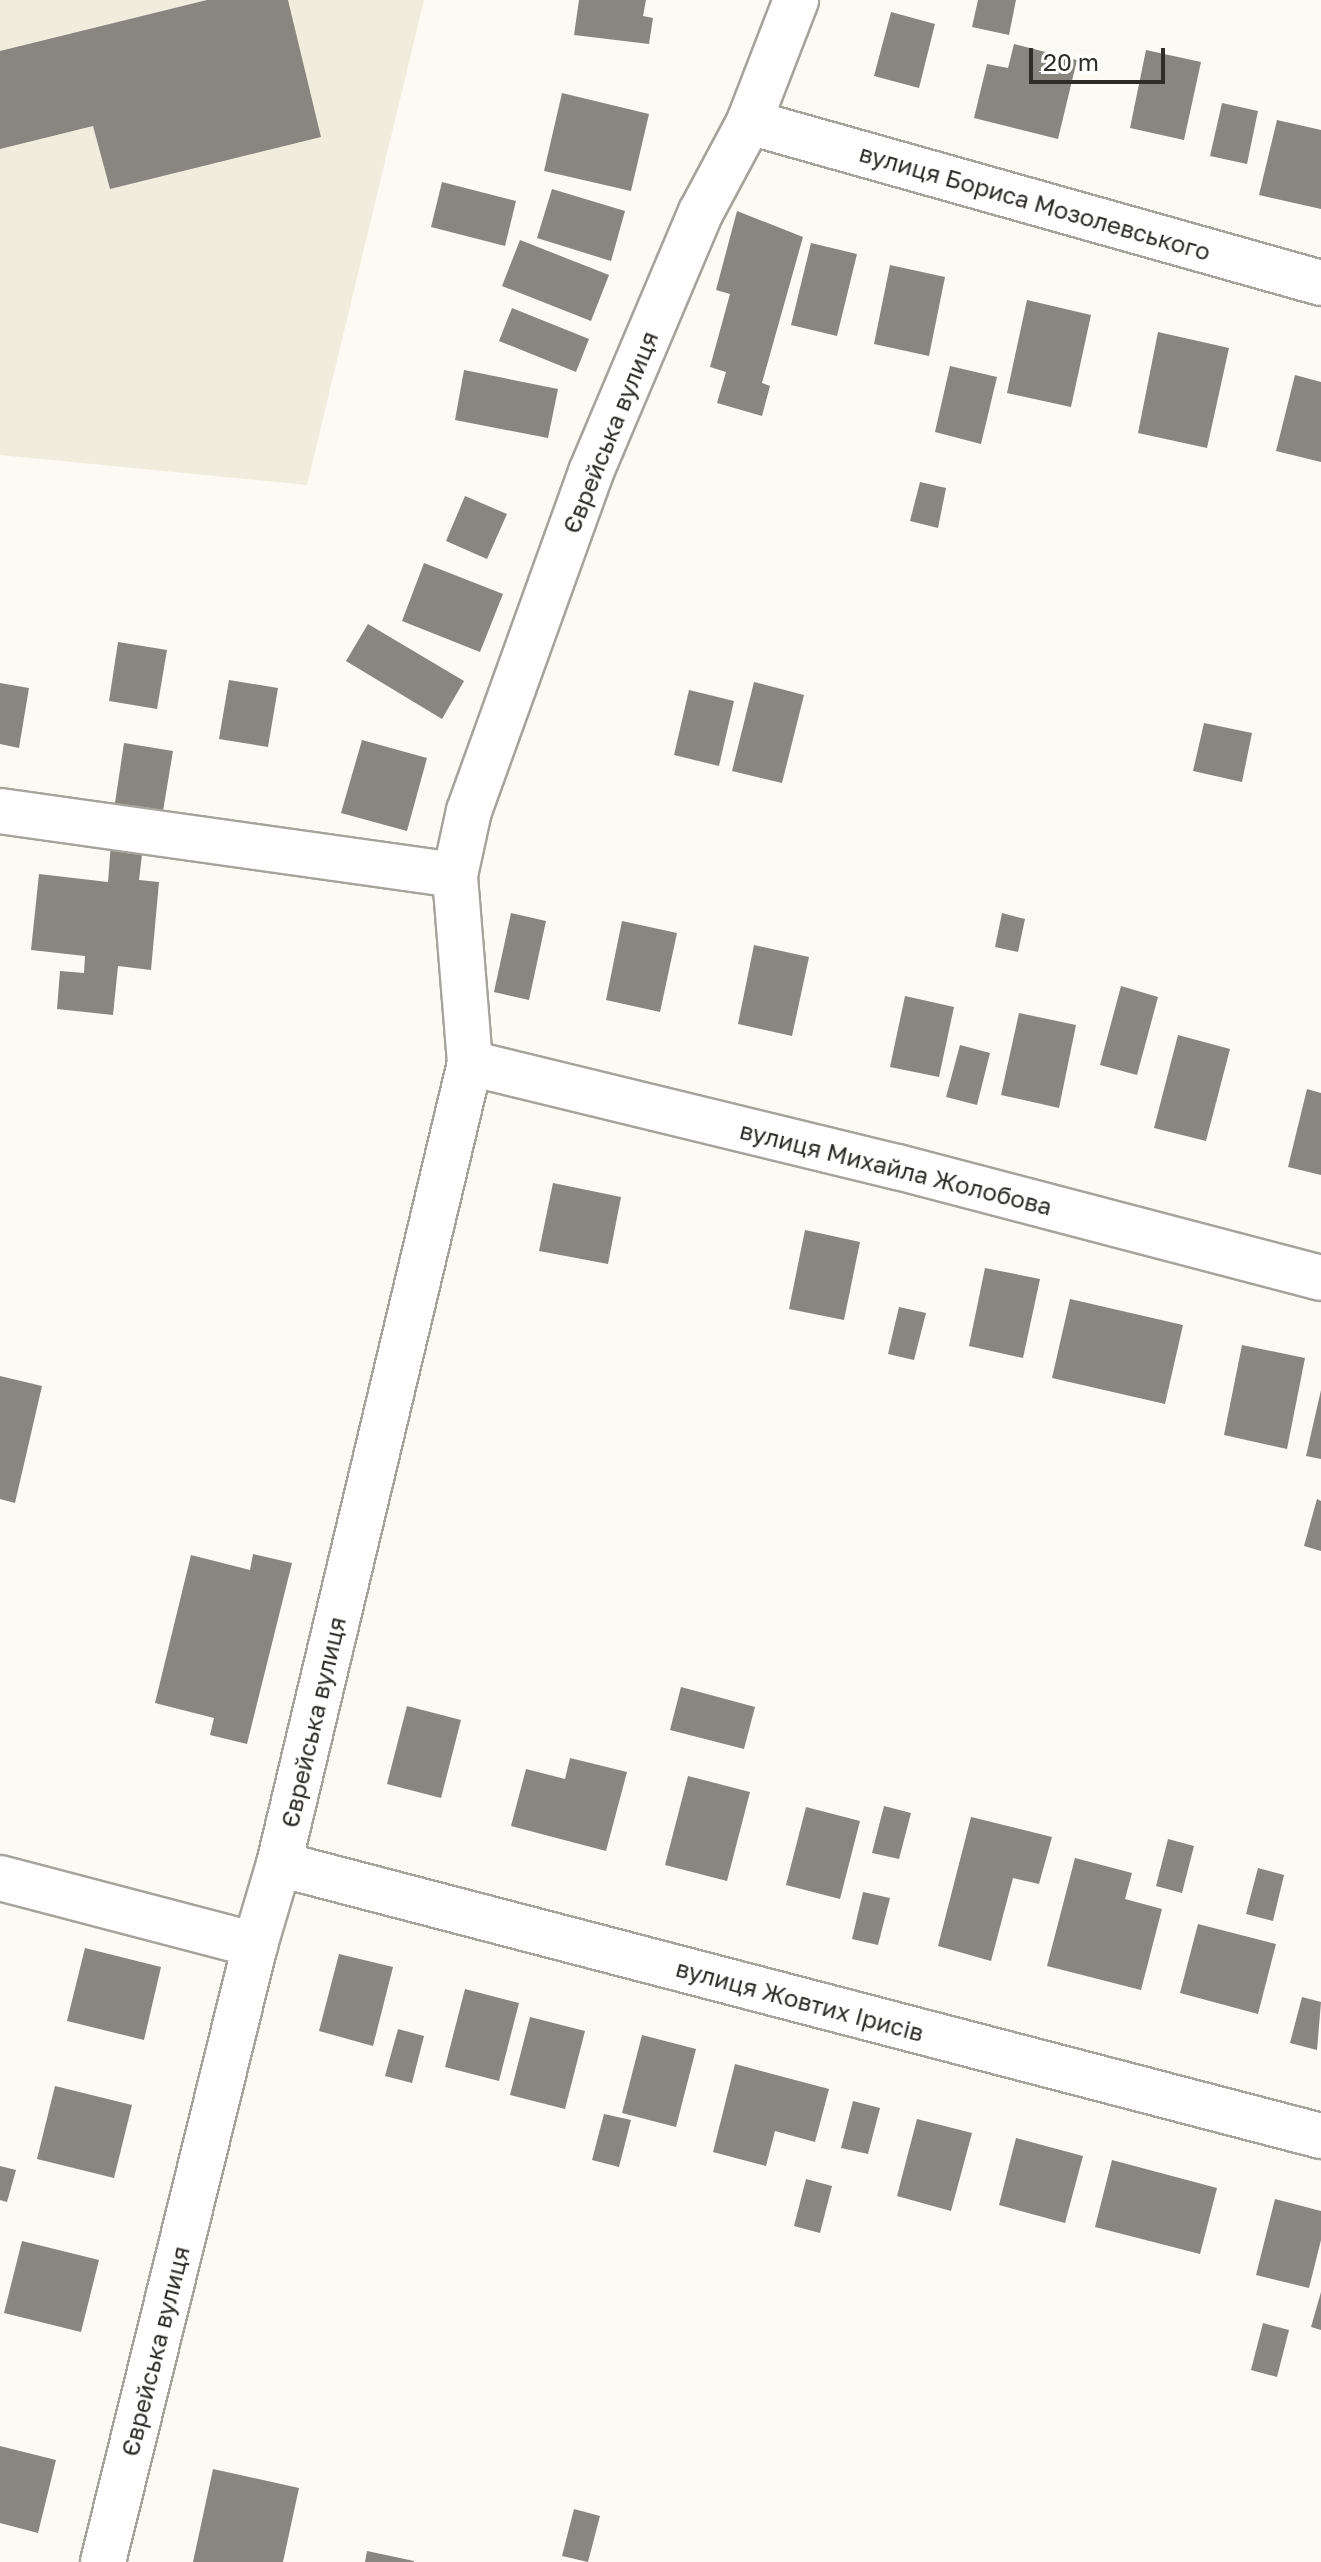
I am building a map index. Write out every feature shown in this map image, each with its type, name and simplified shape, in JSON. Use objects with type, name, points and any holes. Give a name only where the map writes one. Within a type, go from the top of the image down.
[{"type":"street","name":"Єврейська вулиця","points":[[103,2562],[255,1945],[279,1864],[470,1063],[455,875],[469,811],[591,472],[701,212],[749,122],[796,0]]},
{"type":"street","name":"вулиця Бориса Мозолевського","points":[[749,122],[1321,283]]},
{"type":"street","points":[[0,811],[455,875]]},
{"type":"street","name":"вулиця Михайла Жолобова","points":[[470,1063],[898,1167],[1321,1278]]},
{"type":"street","name":"вулиця Жовтих Ірисів","points":[[279,1864],[1321,2136]]},
{"type":"street","points":[[0,1878],[255,1945]]},
{"type":"shaded area","points":[[0,0],[424,0],[307,485],[0,455]]},
{"type":"building","points":[[207,0],[288,0],[321,137],[110,189],[93,126],[0,149],[0,51]]},
{"type":"building","points":[[579,0],[646,0],[643,16],[653,18],[649,44],[574,35]]},
{"type":"building","points":[[978,0],[1016,0],[1009,35],[972,27]]},
{"type":"building","points":[[891,12],[935,24],[919,88],[874,76]]},
{"type":"building","points":[[1014,44],[1077,60],[1058,139],[974,118],[987,64],[1008,68]]},
{"type":"building","points":[[1146,50],[1201,62],[1184,140],[1130,128]]},
{"type":"building","points":[[562,93],[649,114],[631,191],[544,171]]},
{"type":"building","points":[[1222,103],[1258,111],[1247,164],[1210,156]]},
{"type":"building","points":[[1277,120],[1321,130],[1321,209],[1259,195]]},
{"type":"building","points":[[442,182],[516,201],[505,246],[431,227]]},
{"type":"building","points":[[552,189],[625,211],[611,261],[537,238]]},
{"type":"building","points":[[737,211],[803,237],[762,383],[770,386],[762,416],[717,403],[726,372],[710,367],[730,294],[716,290]]},
{"type":"building","points":[[520,240],[609,275],[591,321],[502,286]]},
{"type":"building","points":[[811,243],[857,254],[837,336],[791,325]]},
{"type":"building","points":[[890,265],[945,277],[929,356],[874,344]]},
{"type":"building","points":[[1027,300],[1091,315],[1071,407],[1007,393]]},
{"type":"building","points":[[512,308],[589,339],[576,372],[499,341]]},
{"type":"building","points":[[1158,332],[1229,348],[1207,448],[1138,433]]},
{"type":"building","points":[[950,366],[997,377],[981,444],[935,432]]},
{"type":"building","points":[[464,370],[558,389],[548,438],[455,420]]},
{"type":"building","points":[[1295,375],[1321,382],[1321,462],[1276,451]]},
{"type":"building","points":[[920,482],[946,488],[938,528],[910,521]]},
{"type":"building","points":[[465,496],[507,514],[487,559],[446,541]]},
{"type":"building","points":[[424,563],[503,594],[480,652],[402,621]]},
{"type":"building","points":[[368,624],[464,681],[442,719],[346,661]]},
{"type":"building","points":[[118,642],[167,650],[157,709],[109,701]]},
{"type":"building","points":[[229,680],[278,688],[268,747],[219,739]]},
{"type":"building","points":[[754,682],[804,695],[782,783],[732,771]]},
{"type":"building","points":[[0,683],[29,688],[19,748],[0,744]]},
{"type":"building","points":[[689,690],[734,701],[719,766],[674,755]]},
{"type":"building","points":[[1204,723],[1252,733],[1242,782],[1193,771]]},
{"type":"building","points":[[362,740],[427,758],[407,831],[341,813]]},
{"type":"building","points":[[124,743],[173,751],[163,811],[115,803]]},
{"type":"building","points":[[111,843],[143,846],[139,880],[159,882],[151,970],[118,966],[113,1015],[57,1009],[60,971],[84,973],[85,956],[31,950],[39,874],[108,882]]},
{"type":"building","points":[[511,913],[546,921],[529,1000],[494,992]]},
{"type":"building","points":[[1002,913],[1025,919],[1018,952],[995,947]]},
{"type":"building","points":[[622,921],[677,933],[660,1012],[606,1000]]},
{"type":"building","points":[[754,945],[809,957],[792,1036],[738,1024]]},
{"type":"building","points":[[1121,986],[1158,997],[1137,1075],[1100,1065]]},
{"type":"building","points":[[905,996],[954,1007],[939,1077],[890,1067]]},
{"type":"building","points":[[1019,1013],[1076,1025],[1059,1108],[1001,1095]]},
{"type":"building","points":[[1178,1035],[1230,1049],[1206,1141],[1154,1128]]},
{"type":"building","points":[[960,1045],[990,1053],[977,1105],[946,1097]]},
{"type":"building","points":[[1307,1089],[1321,1093],[1321,1175],[1288,1167]]},
{"type":"building","points":[[553,1183],[621,1197],[608,1264],[539,1251]]},
{"type":"building","points":[[805,1230],[860,1242],[844,1320],[789,1309]]},
{"type":"building","points":[[985,1268],[1040,1279],[1023,1358],[969,1346]]},
{"type":"building","points":[[1070,1299],[1183,1325],[1165,1404],[1052,1378]]},
{"type":"building","points":[[899,1307],[926,1313],[914,1360],[888,1354]]},
{"type":"building","points":[[1242,1345],[1305,1358],[1287,1449],[1224,1435]]},
{"type":"building","points":[[0,1376],[42,1386],[15,1503],[0,1499]]},
{"type":"building","points":[[1321,1390],[1321,1459],[1306,1456]]},
{"type":"building","points":[[1317,1499],[1321,1501],[1321,1551],[1304,1546]]},
{"type":"building","points":[[253,1554],[292,1563],[247,1744],[210,1735],[214,1718],[155,1703],[191,1555],[250,1570]]},
{"type":"building","points":[[681,1687],[755,1707],[744,1749],[670,1730]]},
{"type":"building","points":[[407,1706],[461,1720],[441,1798],[387,1784]]},
{"type":"building","points":[[570,1758],[627,1772],[606,1851],[511,1826],[526,1769],[565,1779]]},
{"type":"building","points":[[688,1776],[750,1792],[727,1881],[665,1865]]},
{"type":"building","points":[[884,1806],[911,1813],[899,1859],[872,1853]]},
{"type":"building","points":[[806,1807],[860,1821],[840,1899],[786,1885]]},
{"type":"building","points":[[971,1817],[1052,1837],[1039,1884],[1013,1878],[991,1961],[938,1946]]},
{"type":"building","points":[[1168,1839],[1194,1846],[1182,1893],[1156,1886]]},
{"type":"building","points":[[1075,1858],[1132,1873],[1125,1899],[1162,1909],[1141,1990],[1047,1966]]},
{"type":"building","points":[[1258,1868],[1284,1875],[1273,1921],[1246,1914]]},
{"type":"building","points":[[863,1892],[890,1898],[878,1945],[852,1939]]},
{"type":"building","points":[[1198,1924],[1276,1944],[1258,2014],[1180,1993]]},
{"type":"building","points":[[85,1948],[161,1967],[144,2040],[67,2021]]},
{"type":"building","points":[[339,1954],[393,1967],[373,2046],[319,2031]]},
{"type":"building","points":[[465,1989],[519,2003],[499,2081],[445,2067]]},
{"type":"building","points":[[1302,1997],[1321,2002],[1317,2050],[1290,2043]]},
{"type":"building","points":[[530,2017],[585,2031],[565,2109],[510,2095]]},
{"type":"building","points":[[398,2029],[424,2036],[412,2083],[385,2076]]},
{"type":"building","points":[[642,2035],[696,2049],[676,2127],[622,2113]]},
{"type":"building","points":[[735,2064],[829,2089],[815,2142],[775,2131],[766,2166],[713,2152]]},
{"type":"building","points":[[55,2086],[132,2105],[114,2178],[37,2159]]},
{"type":"building","points":[[853,2101],[880,2108],[868,2154],[841,2148]]},
{"type":"building","points":[[604,2114],[631,2120],[619,2167],[592,2160]]},
{"type":"building","points":[[917,2119],[972,2133],[951,2211],[897,2196]]},
{"type":"building","points":[[1016,2138],[1083,2156],[1065,2223],[999,2205]]},
{"type":"building","points":[[1112,2160],[1217,2188],[1200,2254],[1095,2227]]},
{"type":"building","points":[[0,2166],[16,2170],[7,2202],[0,2200]]},
{"type":"building","points":[[806,2179],[832,2186],[820,2233],[794,2226]]},
{"type":"building","points":[[1275,2199],[1321,2211],[1321,2240],[1309,2288],[1256,2275]]},
{"type":"building","points":[[22,2241],[99,2260],[81,2332],[4,2313]]},
{"type":"building","points":[[1321,2292],[1321,2330],[1311,2327]]},
{"type":"building","points":[[1263,2323],[1289,2330],[1277,2377],[1251,2370]]},
{"type":"building","points":[[0,2446],[56,2460],[38,2533],[0,2523]]},
{"type":"building","points":[[213,2469],[299,2488],[283,2562],[193,2562]]},
{"type":"building","points":[[574,2509],[600,2516],[588,2562],[562,2556]]},
{"type":"building","points":[[367,2551],[414,2561],[414,2562],[365,2562]]}]
